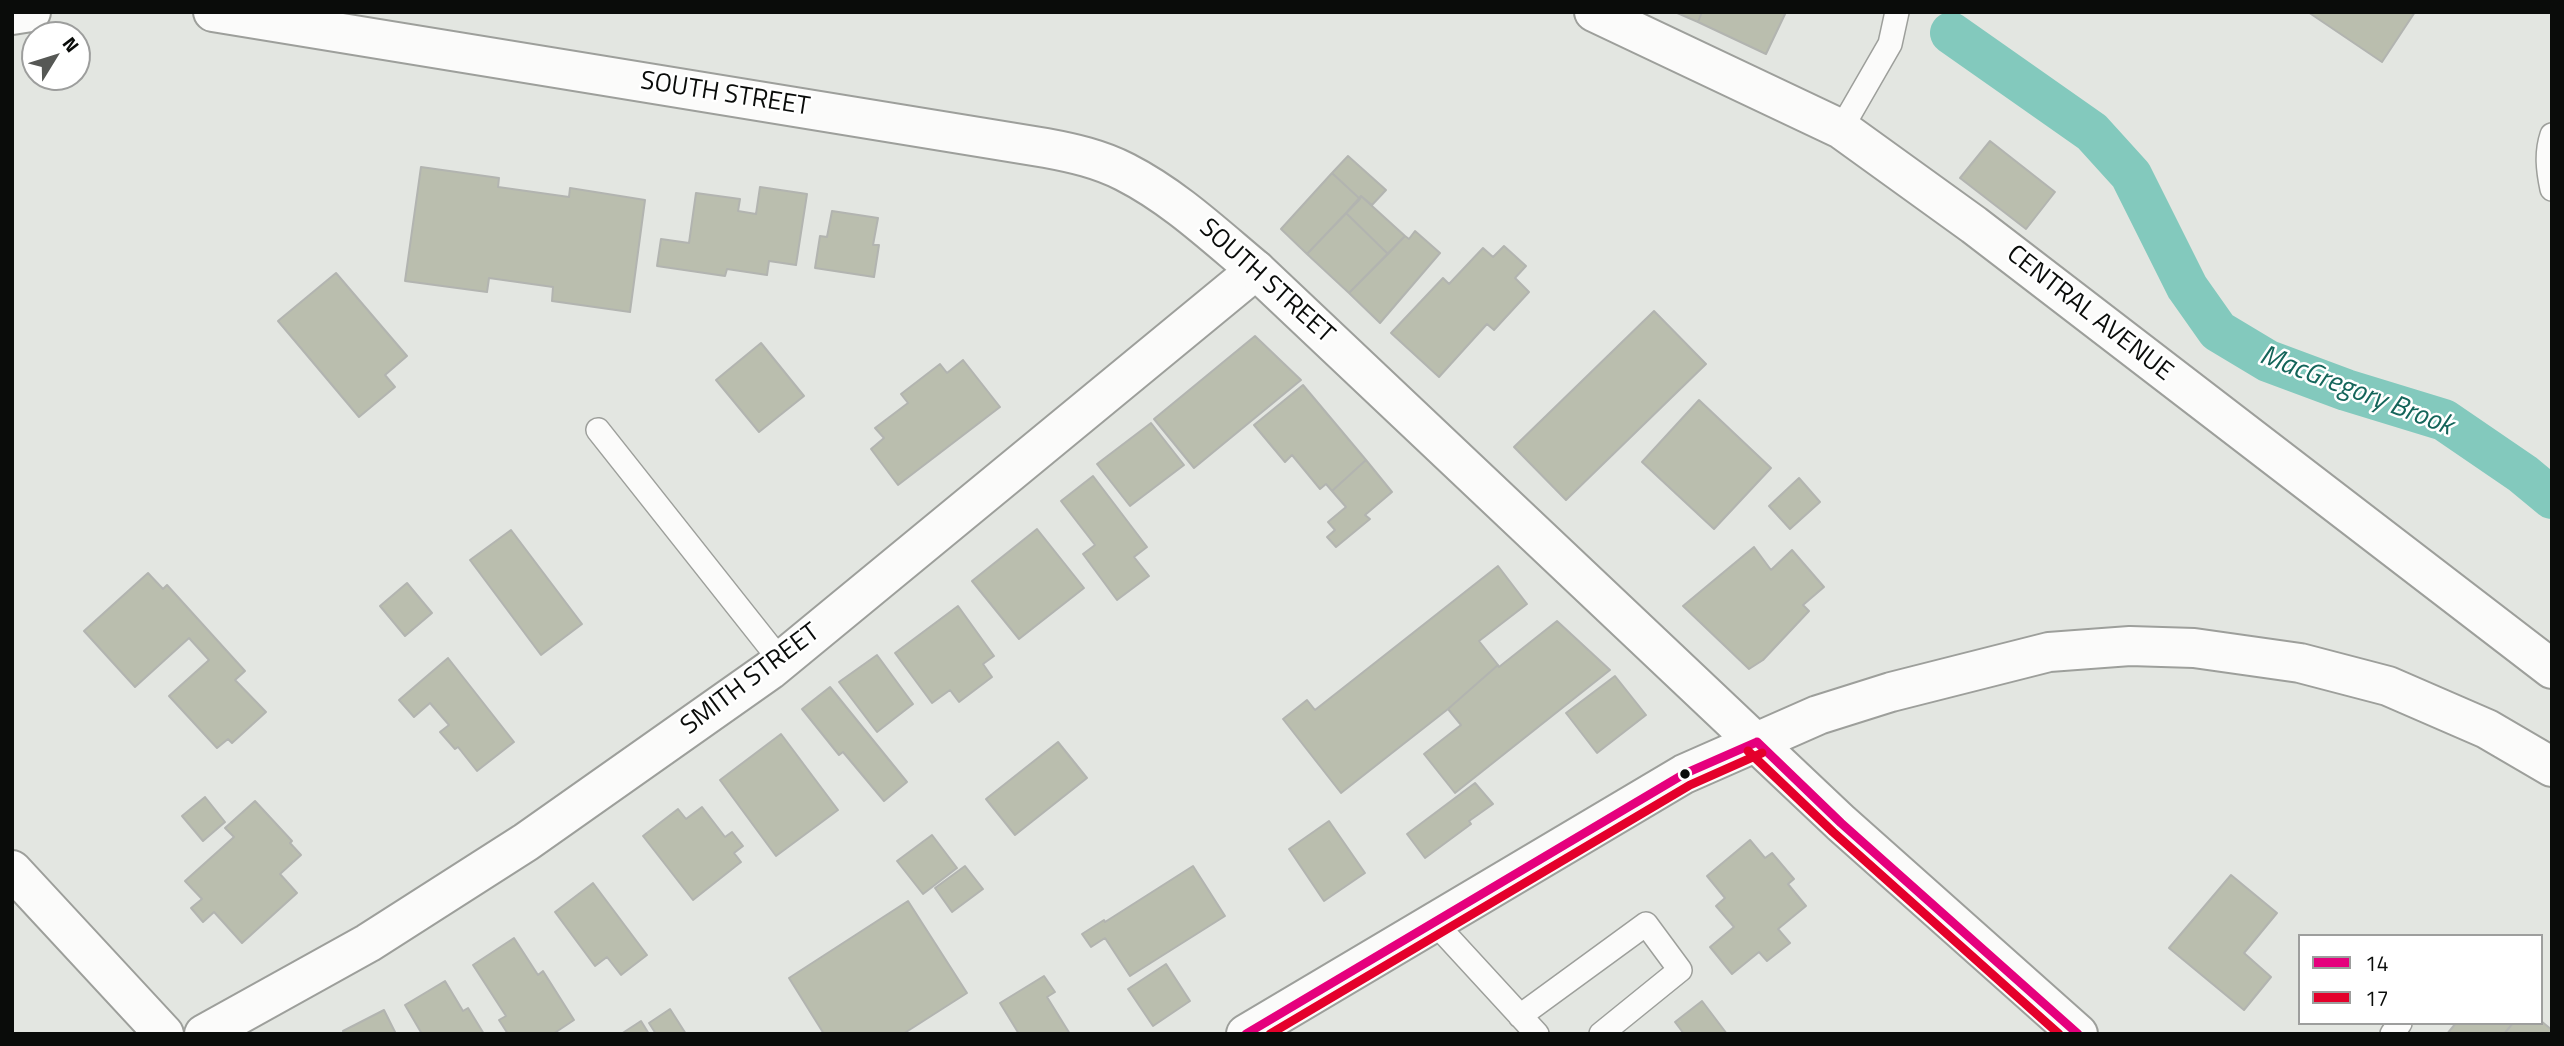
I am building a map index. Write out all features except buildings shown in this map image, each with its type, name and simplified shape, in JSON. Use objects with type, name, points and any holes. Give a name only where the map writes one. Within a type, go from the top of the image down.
[{"type":"street","points":[[12,15],[31,12]]},
{"type":"street","name":"SOUTH STREET","points":[[213,12],[1046,148],[1086,156],[1124,171],[1166,195],[1256,270],[1842,823],[2078,1034]]},
{"type":"street","name":"CENTRAL AVENUE","points":[[1594,12],[1841,129],[1974,225],[2552,669]]},
{"type":"street","name":"SMITH STREET","points":[[204,1034],[368,943],[526,842],[781,661],[1256,270]]},
{"type":"street","points":[[1246,1034],[1684,774],[1818,715],[1891,692],[2049,652],[2130,646],[2194,648],[2300,663],[2388,686],[2487,729],[2552,767]]},
{"type":"street","points":[[12,870],[164,1034]]},
{"type":"lane","points":[[1841,129],[1890,44],[1897,12]]},
{"type":"lane","points":[[2552,135],[2548,146],[2548,170],[2552,189]]},
{"type":"lane","points":[[598,430],[781,661]]},
{"type":"lane","points":[[1434,922],[1537,1034]]},
{"type":"lane","points":[[1520,1016],[1646,924],[1680,970],[1601,1034]]},
{"type":"waterway","name":"MacGregory Brook","points":[[1951,33],[2092,132],[2131,175],[2187,287],[2218,331],[2268,361],[2346,390],[2444,420],[2523,474],[2552,498]]},
{"type":"transit line","name":"14","points":[[1757,742],[1841,823],[2078,1034]]},
{"type":"transit line","name":"14","points":[[1246,1034],[1684,774],[1757,742]]},
{"type":"transit line","name":"17","points":[[1748,751],[1833,832],[2059,1034]]},
{"type":"transit line","name":"17","points":[[1270,1034],[1690,785],[1762,753]]}]
